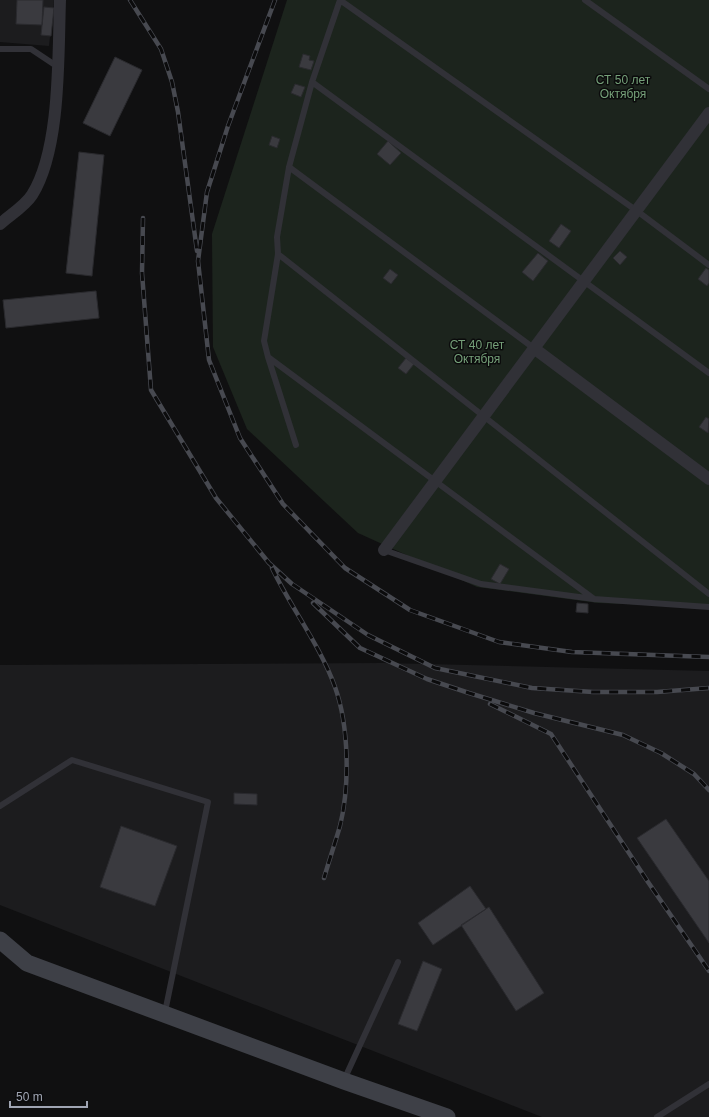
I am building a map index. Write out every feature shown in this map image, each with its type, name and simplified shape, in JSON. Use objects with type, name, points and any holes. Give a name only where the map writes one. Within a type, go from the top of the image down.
[{"type":"street","points":[[0,224],[31,196],[47,162],[53,125],[58,67],[60,0]]},
{"type":"street","points":[[384,550],[535,349],[709,113]]},
{"type":"street","points":[[535,349],[709,480]]},
{"type":"street","points":[[0,940],[27,963],[344,1082],[447,1117]]},
{"type":"lane","points":[[296,444],[264,342],[278,254],[277,236],[289,167],[312,82],[340,0],[637,211],[709,265]]},
{"type":"lane","points":[[585,0],[709,89]]},
{"type":"lane","points":[[0,49],[31,50],[58,67]]},
{"type":"lane","points":[[312,82],[709,373]]},
{"type":"lane","points":[[289,167],[535,349]]},
{"type":"lane","points":[[278,254],[709,594]]},
{"type":"lane","points":[[268,357],[594,599]]},
{"type":"lane","points":[[384,550],[481,584],[594,599],[709,607]]},
{"type":"lane","points":[[0,806],[72,760],[208,802],[164,1014]]},
{"type":"lane","points":[[344,1082],[398,962]]},
{"type":"lane","points":[[657,1117],[709,1084]]},
{"type":"shaded area","points":[[0,0],[54,0],[49,46],[0,42]]},
{"type":"shaded area","points":[[383,663],[709,671],[709,1117],[542,1117],[0,905],[0,665]]},
{"type":"green space","name":"СТ 40 лет Октября","points":[[287,0],[709,0],[709,607],[598,603],[477,587],[358,533],[247,429],[213,347],[212,234]]},
{"type":"building","points":[[17,0],[43,0],[42,25],[16,24]]},
{"type":"building","points":[[44,7],[54,8],[51,36],[41,35]]},
{"type":"building","points":[[303,54],[310,56],[309,60],[314,61],[311,70],[299,67]]},
{"type":"building","points":[[115,57],[142,70],[110,136],[83,123]]},
{"type":"building","points":[[295,84],[305,87],[301,97],[291,93]]},
{"type":"building","points":[[272,136],[280,139],[277,148],[269,145]]},
{"type":"building","points":[[388,141],[401,153],[390,165],[377,154]]},
{"type":"building","points":[[79,152],[104,155],[92,276],[66,273]]},
{"type":"building","points":[[561,224],[571,231],[559,248],[549,241]]},
{"type":"building","points":[[620,251],[627,257],[620,265],[613,258]]},
{"type":"building","points":[[538,253],[548,261],[533,281],[522,272]]},
{"type":"building","points":[[706,268],[709,270],[709,283],[707,286],[698,279]]},
{"type":"building","points":[[390,269],[398,275],[391,284],[383,278]]},
{"type":"building","points":[[96,291],[99,318],[6,328],[3,300]]},
{"type":"building","points":[[406,358],[414,364],[406,374],[398,368]]},
{"type":"building","points":[[706,417],[709,419],[708,433],[699,427]]},
{"type":"building","points":[[500,564],[509,569],[500,584],[491,579]]},
{"type":"building","points":[[577,603],[588,604],[588,613],[576,612]]},
{"type":"building","points":[[234,793],[257,794],[257,805],[234,804]]},
{"type":"building","points":[[666,819],[709,881],[709,943],[637,838]]},
{"type":"building","points":[[121,826],[177,846],[155,906],[100,887]]},
{"type":"building","points":[[470,886],[486,909],[433,945],[418,923]]},
{"type":"building","points":[[489,907],[544,993],[516,1011],[461,925]]},
{"type":"building","points":[[423,961],[442,969],[417,1031],[398,1024]]},
{"type":"railway","points":[[130,0],[161,49],[172,82],[178,112],[197,251]]},
{"type":"railway","points":[[275,0],[228,126],[207,192],[198,261],[209,360],[240,438],[283,504],[345,568],[410,610],[499,642],[572,652],[709,657]]},
{"type":"railway","points":[[143,218],[142,273],[151,390],[216,498],[269,563],[292,584],[368,635],[435,668],[532,688],[593,692],[657,692],[709,688]]},
{"type":"railway","points":[[272,568],[322,656],[335,687],[340,702],[343,719],[347,774],[343,810],[340,826],[324,878]]},
{"type":"railway","points":[[313,603],[360,648],[427,679],[469,693],[534,713],[623,735],[661,753],[694,774],[709,790]]},
{"type":"railway","points":[[490,704],[551,734],[648,882],[709,971]]},
{"type":"park label","name":"СТ 50 лет Октября","points":[[623,87]]}]
